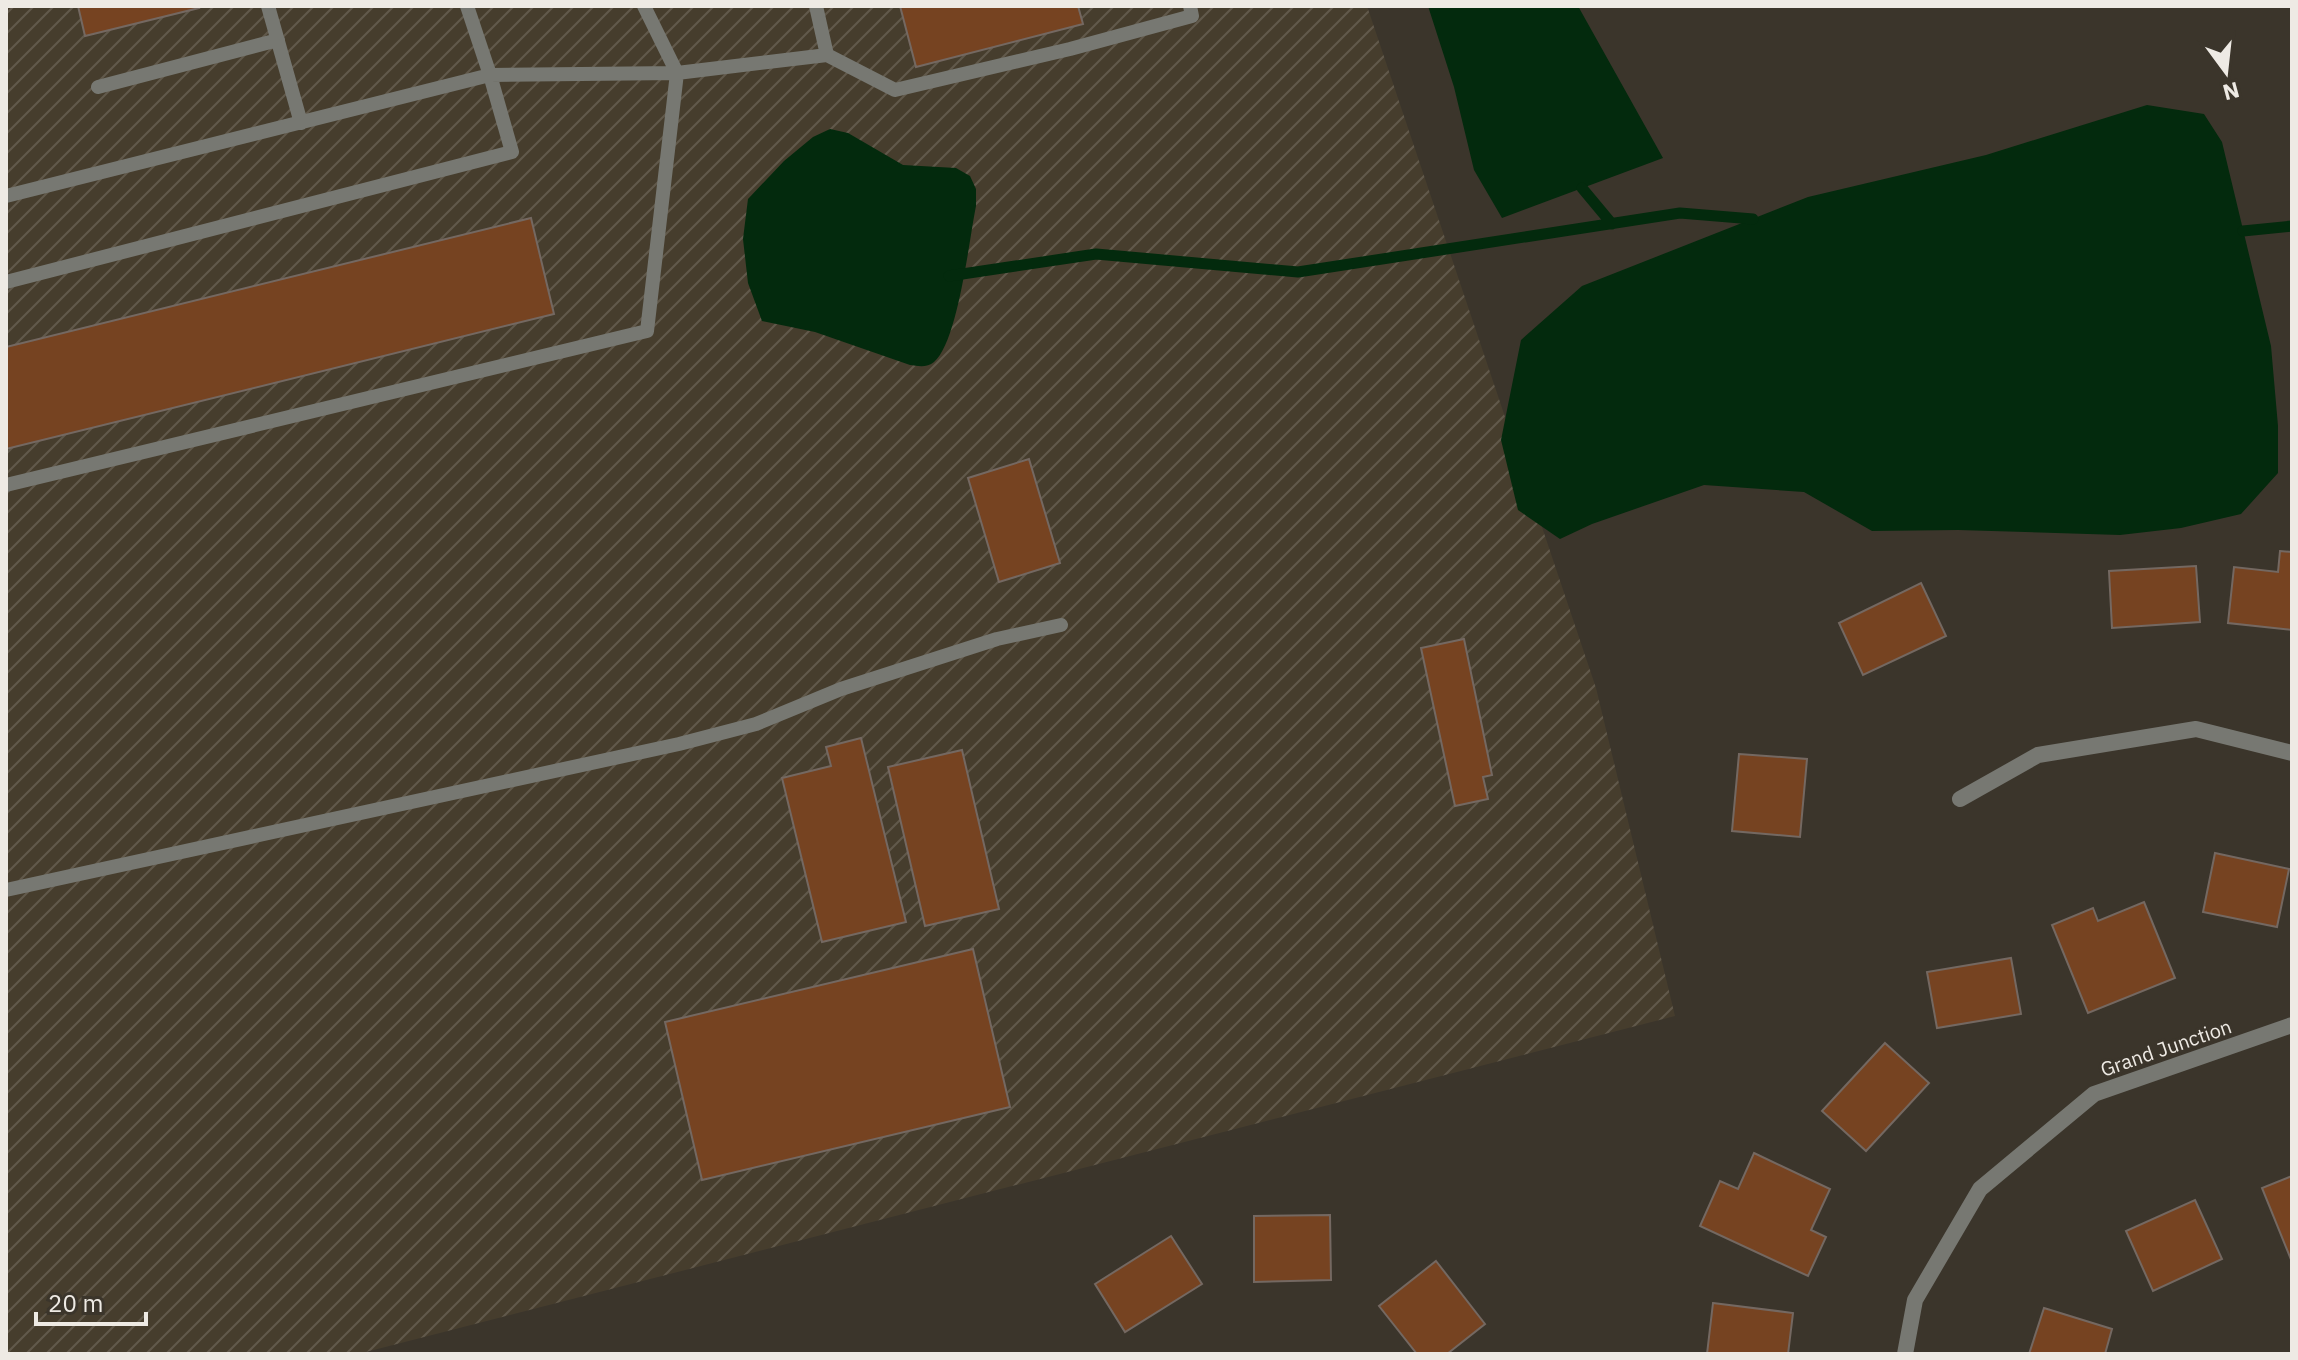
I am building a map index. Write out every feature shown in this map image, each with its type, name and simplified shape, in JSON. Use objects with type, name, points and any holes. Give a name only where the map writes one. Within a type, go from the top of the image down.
[{"type":"street","points":[[1960,799],[2038,755],[2196,729],[2292,753]]},
{"type":"street","name":"Grand Junction","points":[[1905,1354],[1915,1300],[1980,1189],[2094,1094],[2292,1025]]},
{"type":"lane","points":[[268,6],[301,123]]},
{"type":"lane","points":[[6,282],[512,152],[467,6]]},
{"type":"lane","points":[[6,485],[647,331],[677,73],[644,6]]},
{"type":"lane","points":[[816,6],[827,55]]},
{"type":"lane","points":[[6,196],[490,75],[677,73],[827,55],[895,90],[1070,49],[1192,16],[1190,6]]},
{"type":"lane","points":[[98,87],[278,40]]},
{"type":"lane","points":[[6,890],[679,744],[756,724],[841,689],[997,639],[1061,625]]},
{"type":"shaded area","points":[[6,6],[1367,6],[1596,688],[1675,1016],[358,1354],[6,1354]]},
{"type":"shaded area","points":[[1428,6],[1578,6],[1663,158],[1502,218],[1474,170],[1454,87]]},
{"type":"shaded area","points":[[2147,105],[2204,114],[2222,142],[2271,346],[2278,426],[2278,473],[2241,514],[2181,528],[2120,535],[1872,531],[1804,492],[1704,485],[1592,524],[1560,539],[1518,510],[1501,440],[1521,340],[1582,286],[1808,197],[1986,155]]},
{"type":"shaded area","points":[[830,129],[848,133],[903,165],[956,168],[970,176],[976,189],[976,206],[956,313],[942,351],[928,365],[910,365],[815,332],[762,321],[748,283],[743,239],[748,199],[784,161],[813,137]]},
{"type":"building","points":[[78,6],[198,6],[199,8],[85,36]]},
{"type":"building","points":[[900,6],[1078,6],[1083,24],[916,67]]},
{"type":"building","points":[[531,218],[554,314],[6,449],[6,347]]},
{"type":"building","points":[[1029,459],[1060,563],[999,582],[968,478]]},
{"type":"building","points":[[2280,551],[2292,552],[2292,630],[2228,623],[2234,567],[2278,572]]},
{"type":"building","points":[[2196,566],[2200,622],[2112,628],[2109,571]]},
{"type":"building","points":[[1921,583],[1946,636],[1863,675],[1839,623]]},
{"type":"building","points":[[1464,639],[1492,775],[1483,777],[1488,799],[1455,806],[1421,648]]},
{"type":"building","points":[[861,738],[906,922],[822,942],[782,778],[831,766],[826,747]]},
{"type":"building","points":[[962,750],[999,909],[925,926],[888,767]]},
{"type":"building","points":[[1739,754],[1807,759],[1800,837],[1732,831]]},
{"type":"building","points":[[2215,853],[2289,869],[2277,927],[2203,912]]},
{"type":"building","points":[[2144,902],[2175,978],[2088,1013],[2052,925],[2093,908],[2098,921]]},
{"type":"building","points":[[973,949],[1010,1107],[702,1180],[665,1022]]},
{"type":"building","points":[[2011,958],[2021,1014],[1937,1028],[1927,972]]},
{"type":"building","points":[[1885,1043],[1929,1083],[1866,1151],[1822,1111]]},
{"type":"building","points":[[1754,1153],[1830,1189],[1811,1230],[1826,1237],[1808,1276],[1700,1226],[1720,1181],[1738,1189]]},
{"type":"building","points":[[2292,1176],[2292,1262],[2262,1188]]},
{"type":"building","points":[[2195,1200],[2222,1259],[2153,1291],[2126,1231]]},
{"type":"building","points":[[1330,1215],[1331,1280],[1254,1282],[1254,1216]]},
{"type":"building","points":[[1171,1236],[1202,1284],[1125,1332],[1095,1284]]},
{"type":"building","points":[[1436,1261],[1485,1324],[1447,1354],[1417,1354],[1379,1306]]},
{"type":"building","points":[[1713,1303],[1793,1313],[1788,1354],[1707,1354]]},
{"type":"building","points":[[2044,1308],[2112,1329],[2105,1354],[2029,1354]]},
{"type":"waterway","points":[[1582,188],[1612,224]]},
{"type":"waterway","points":[[949,276],[1096,254],[1298,272],[1680,213],[1753,219]]},
{"type":"waterway","points":[[2243,231],[2292,226]]}]
